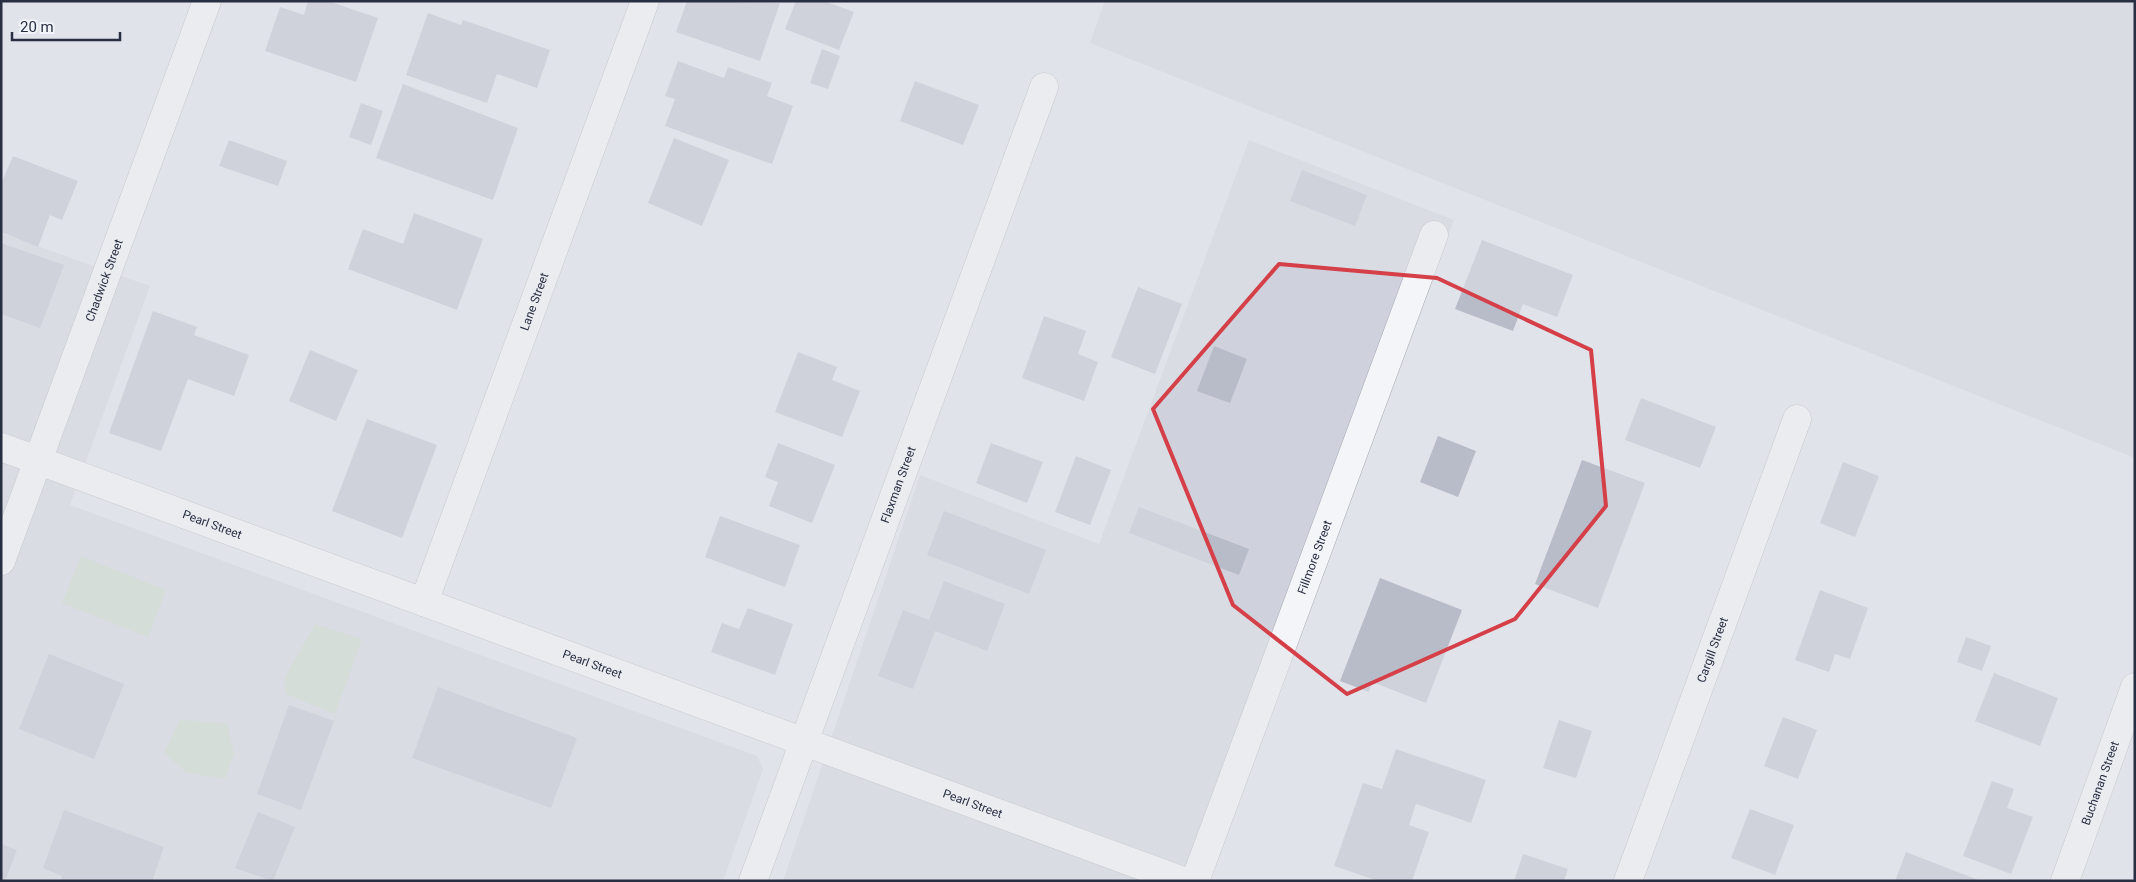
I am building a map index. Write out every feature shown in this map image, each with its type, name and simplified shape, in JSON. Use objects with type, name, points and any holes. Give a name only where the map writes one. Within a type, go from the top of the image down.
[{"type":"street","name":"Chadwick Street","points":[[1,561],[207,1]]},
{"type":"street","name":"Lane Street","points":[[424,602],[644,1]]},
{"type":"street","name":"Flaxman Street","points":[[752,881],[1044,87]]},
{"type":"street","name":"Fillmore Street","points":[[1195,881],[1434,235]]},
{"type":"street","name":"Cargill Street","points":[[1628,881],[1797,418]]},
{"type":"street","name":"Pearl Street","points":[[1,447],[1182,881]]},
{"type":"street","name":"Buchanan Street","points":[[2065,881],[2135,687]]},
{"type":"highlighted area","points":[[1279,264],[1437,278],[1591,350],[1606,506],[1515,619],[1347,694],[1233,605],[1153,409]]},
{"type":"shaded area","points":[[1105,1],[2135,1],[2135,458],[1090,43]]},
{"type":"shaded area","points":[[1249,140],[1454,220],[1207,881],[783,881],[920,475],[1099,544]]},
{"type":"shaded area","points":[[1,233],[150,286],[70,505],[757,756],[763,769],[723,881],[1,881]]},
{"type":"green space","points":[[81,556],[166,590],[148,637],[62,603]]},
{"type":"green space","points":[[315,624],[362,639],[335,714],[286,694],[284,679]]},
{"type":"green space","points":[[180,720],[227,723],[234,754],[225,779],[187,773],[164,753]]},
{"type":"building","points":[[308,1],[328,1],[378,18],[356,82],[265,51],[280,7],[304,15]]},
{"type":"building","points":[[687,1],[780,3],[760,61],[676,32]]},
{"type":"building","points":[[796,1],[824,1],[854,12],[839,50],[785,29]]},
{"type":"building","points":[[428,13],[461,25],[463,20],[550,50],[537,88],[497,74],[487,103],[406,75]]},
{"type":"building","points":[[822,49],[840,56],[828,89],[810,83]]},
{"type":"building","points":[[678,61],[724,78],[728,67],[772,83],[767,96],[793,106],[772,164],[665,126],[675,99],[665,96]]},
{"type":"building","points":[[915,81],[979,105],[963,145],[900,121]]},
{"type":"building","points":[[403,84],[518,128],[493,200],[376,158]]},
{"type":"building","points":[[361,103],[383,111],[371,145],[349,137]]},
{"type":"building","points":[[674,138],[729,160],[702,226],[648,203]]},
{"type":"building","points":[[229,140],[287,161],[278,186],[219,166]]},
{"type":"building","points":[[13,156],[78,181],[62,220],[50,215],[38,247],[1,232],[1,184]]},
{"type":"building","points":[[1302,170],[1367,195],[1355,226],[1290,201]]},
{"type":"building","points":[[414,213],[483,239],[457,310],[348,269],[363,229],[403,244]]},
{"type":"building","points":[[1482,240],[1573,275],[1557,317],[1523,304],[1513,331],[1455,309]]},
{"type":"building","points":[[1,243],[64,265],[40,328],[1,314]]},
{"type":"building","points":[[1138,287],[1182,304],[1155,374],[1111,357]]},
{"type":"building","points":[[153,311],[197,327],[194,335],[249,355],[234,396],[188,379],[161,451],[109,433]]},
{"type":"building","points":[[1044,316],[1086,331],[1078,354],[1098,362],[1084,401],[1022,378]]},
{"type":"building","points":[[1214,346],[1247,359],[1230,403],[1197,391]]},
{"type":"building","points":[[310,350],[358,370],[336,421],[289,401]]},
{"type":"building","points":[[798,352],[837,367],[832,380],[860,391],[842,437],[775,412]]},
{"type":"building","points":[[1641,398],[1716,427],[1700,468],[1625,440]]},
{"type":"building","points":[[367,419],[437,445],[402,538],[332,511]]},
{"type":"building","points":[[1438,436],[1476,451],[1458,497],[1420,482]]},
{"type":"building","points":[[778,443],[835,465],[812,523],[769,506],[778,482],[765,477]]},
{"type":"building","points":[[991,443],[1043,462],[1027,503],[976,483]]},
{"type":"building","points":[[1076,456],[1111,470],[1090,525],[1055,512]]},
{"type":"building","points":[[1582,460],[1645,483],[1598,608],[1535,584]]},
{"type":"building","points":[[1843,462],[1879,476],[1855,537],[1820,523]]},
{"type":"building","points":[[1139,507],[1249,549],[1239,575],[1129,533]]},
{"type":"building","points":[[944,511],[1046,550],[1029,594],[927,555]]},
{"type":"building","points":[[720,516],[800,545],[785,587],[705,557]]},
{"type":"building","points":[[1380,578],[1462,610],[1426,703],[1372,682],[1369,692],[1340,681]]},
{"type":"building","points":[[944,581],[1005,604],[987,651],[935,631],[913,689],[878,676],[903,610],[929,620]]},
{"type":"building","points":[[1820,590],[1868,608],[1850,659],[1835,654],[1829,672],[1795,660]]},
{"type":"building","points":[[748,608],[793,624],[775,675],[711,652],[722,623],[739,629]]},
{"type":"building","points":[[1966,637],[1991,646],[1982,671],[1957,662]]},
{"type":"building","points":[[49,654],[124,684],[94,759],[19,729]]},
{"type":"building","points":[[1994,673],[2058,698],[2040,746],[1975,721]]},
{"type":"building","points":[[438,687],[577,738],[551,808],[412,758]]},
{"type":"building","points":[[289,705],[334,721],[301,810],[257,794]]},
{"type":"building","points":[[1783,717],[1817,730],[1798,779],[1764,766]]},
{"type":"building","points":[[1559,720],[1592,731],[1576,778],[1543,768]]},
{"type":"building","points":[[1396,749],[1486,780],[1471,823],[1416,804],[1409,825],[1429,832],[1412,881],[1378,881],[1334,866],[1363,783],[1382,789]]},
{"type":"building","points":[[1992,781],[2014,789],[2007,808],[2033,817],[2011,874],[1963,856]]},
{"type":"building","points":[[1750,809],[1794,825],[1775,875],[1731,858]]},
{"type":"building","points":[[64,810],[164,847],[152,881],[61,881],[62,876],[43,868]]},
{"type":"building","points":[[258,812],[295,827],[273,881],[235,868]]},
{"type":"building","points":[[1,844],[17,850],[5,881],[1,881]]},
{"type":"building","points":[[1906,852],[1981,881],[1895,881]]},
{"type":"building","points":[[1523,854],[1568,869],[1564,881],[1514,881]]}]
